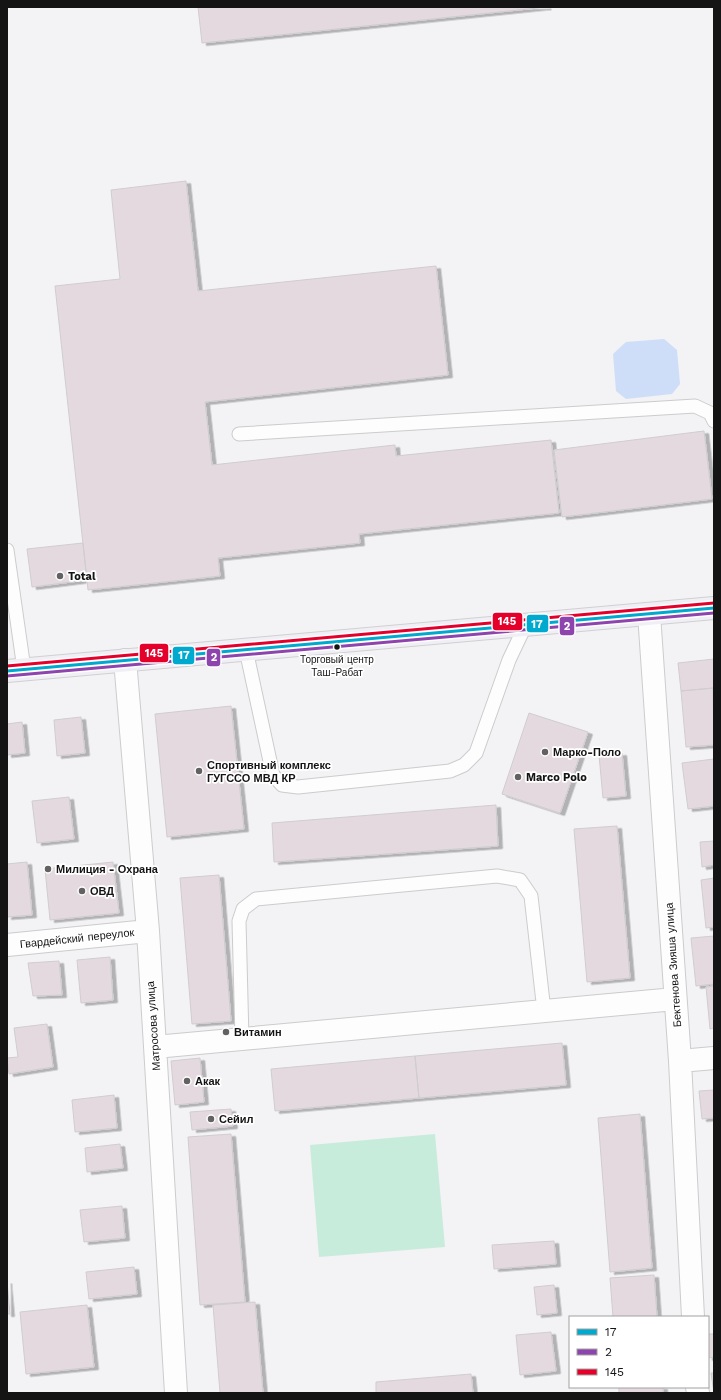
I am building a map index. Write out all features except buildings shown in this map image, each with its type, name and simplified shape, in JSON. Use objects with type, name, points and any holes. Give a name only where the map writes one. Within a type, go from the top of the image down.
[{"type":"main road","points":[[15,670],[714,608]]},
{"type":"street","name":"Бектенова Зияша улица","points":[[649,614],[680,1061],[694,1316]]},
{"type":"street","name":"Матросова улица","points":[[125,660],[148,931],[176,1393]]},
{"type":"street","name":"Гвардейский переулок","points":[[7,945],[148,931]]},
{"type":"street","points":[[155,1047],[675,999]]},
{"type":"street","points":[[680,1061],[714,1058]]},
{"type":"lane","points":[[239,434],[695,406],[710,413],[714,421]]},
{"type":"lane","points":[[7,550],[15,670]]},
{"type":"lane","points":[[246,650],[273,775],[282,785],[298,787],[450,771],[464,765],[476,753],[509,660],[526,624]]},
{"type":"lane","points":[[242,1039],[239,921],[243,909],[256,899],[498,876],[520,880],[531,896],[544,1011]]},
{"type":"green space","points":[[435,1134],[445,1247],[319,1257],[310,1145]]},
{"type":"water","points":[[664,339],[677,350],[680,384],[672,394],[626,399],[616,391],[613,354],[626,342]]},
{"type":"transit line","name":"145","points":[[7,666],[714,603]]},
{"type":"transit line","name":"17","points":[[7,671],[714,608]]},
{"type":"transit line","name":"2","points":[[7,676],[714,613]]},
{"type":"place","name":"Total","points":[[60,576]]},
{"type":"place","name":"Торговый центр Таш-Рабат","points":[[337,647]]},
{"type":"place","name":"Марко-Поло","points":[[545,752]]},
{"type":"place","name":"Спортивный комплекс ГУГССО МВД КР","points":[[199,771]]},
{"type":"place","name":"Marco Polo","points":[[518,777]]},
{"type":"place","name":"Милиция - Охрана","points":[[48,869]]},
{"type":"place","name":"ОВД","points":[[82,891]]},
{"type":"place","name":"Витамин","points":[[226,1032]]},
{"type":"place","name":"Акак","points":[[187,1081]]},
{"type":"place","name":"Сейил","points":[[211,1119]]}]
